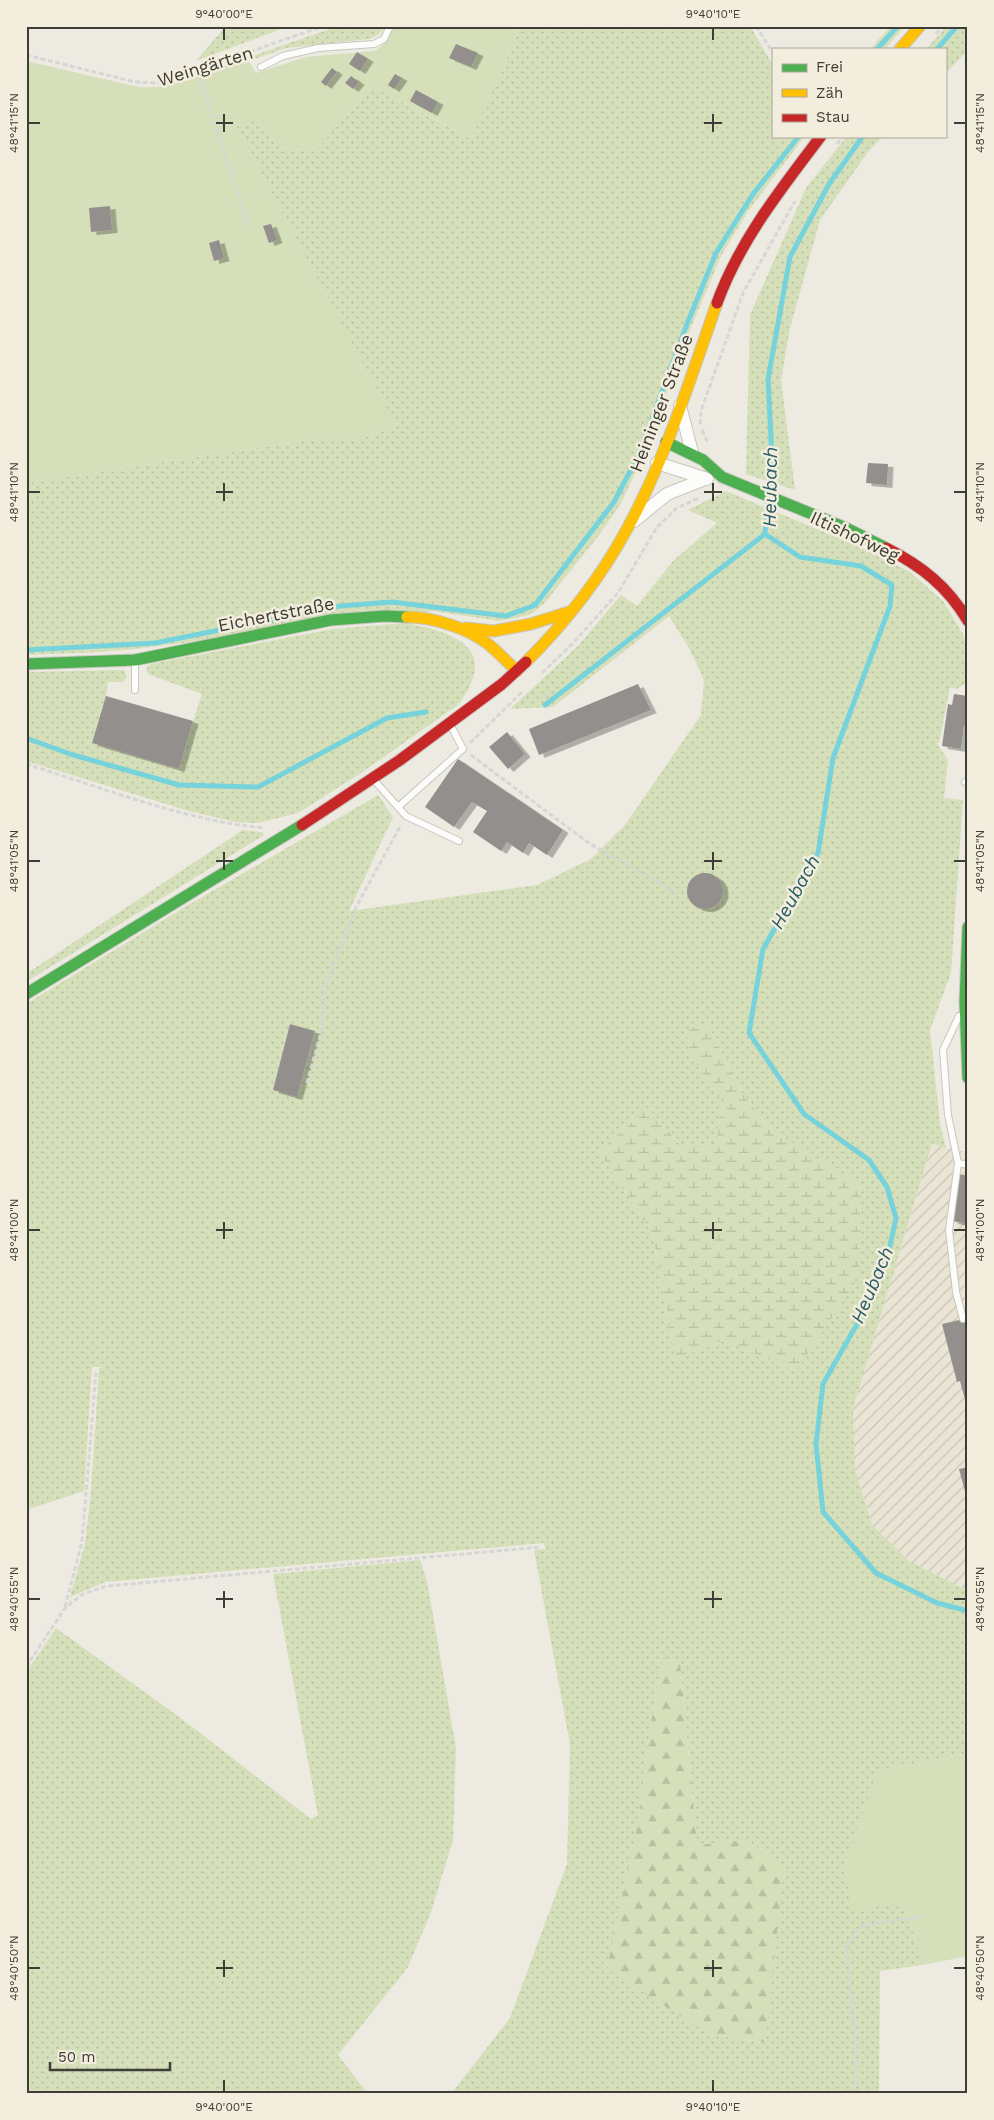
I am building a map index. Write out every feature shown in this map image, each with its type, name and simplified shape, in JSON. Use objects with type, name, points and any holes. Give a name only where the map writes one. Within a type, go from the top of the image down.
[{"type":"main road","points":[[901,48],[920,26]]},
{"type":"main road","name":"Heininger Straße","points":[[26,994],[373,779],[409,754],[517,671],[570,612],[610,556],[628,526],[666,442],[729,272],[760,217],[819,138]]},
{"type":"main road","name":"Iltishofweg","points":[[666,442],[692,452],[713,466],[727,479],[886,547],[927,572],[948,592],[968,621]]},
{"type":"main road","points":[[453,626],[494,631],[531,624],[570,612]]},
{"type":"main road","name":"Eichertstraße","points":[[26,664],[135,660],[330,620],[385,616],[419,617],[453,626],[487,643],[517,671]]},
{"type":"main road","points":[[967,935],[964,1036],[968,1078]]},
{"type":"street","points":[[680,404],[692,452]]},
{"type":"street","points":[[657,463],[705,479],[727,479]]},
{"type":"street","points":[[628,526],[667,494],[705,479]]},
{"type":"lane","points":[[261,67],[283,56],[318,48],[374,44],[384,39],[390,26]]},
{"type":"lane","points":[[135,660],[135,690]]},
{"type":"lane","points":[[398,807],[463,749],[449,723]]},
{"type":"lane","points":[[373,779],[406,816],[459,841]]},
{"type":"lane","points":[[963,1319],[956,1292],[949,1230],[958,1163],[948,1115],[943,1050],[964,1006]]},
{"type":"lane","points":[[958,1163],[968,1164]]},
{"type":"path","name":"Weingärten","points":[[26,55],[135,82],[155,83],[198,71],[323,26]]},
{"type":"path","points":[[756,26],[772,51]]},
{"type":"path","points":[[198,71],[249,229]]},
{"type":"path","points":[[832,151],[842,138]]},
{"type":"path","points":[[713,466],[716,460],[700,427],[700,412],[742,293],[798,195]]},
{"type":"path","points":[[463,749],[590,844],[678,893]]},
{"type":"path","points":[[26,764],[182,813],[220,822],[292,830]]},
{"type":"path","points":[[307,1083],[322,1029],[325,986],[356,907],[406,816]]},
{"type":"path","points":[[65,1608],[82,1542],[96,1372]]},
{"type":"path","points":[[26,1667],[65,1608],[83,1594],[107,1586],[541,1546]]},
{"type":"path","points":[[856,2094],[857,2055],[846,1946],[862,1925],[925,1916]]},
{"type":"shaded area","points":[[932,1143],[968,1152],[968,1591],[909,1561],[872,1525],[855,1470],[853,1408]]},
{"type":"green space","points":[[226,26],[289,26],[196,61]]},
{"type":"green space","points":[[338,26],[385,26],[379,34],[369,39],[286,48],[249,61],[247,58]]},
{"type":"green space","points":[[393,26],[519,26],[506,61],[471,138],[372,86],[315,151],[281,148],[253,120],[236,126],[397,427],[363,438],[316,439],[26,483],[26,61],[139,87],[153,87],[194,78],[247,58],[256,73],[306,57],[374,51],[386,41]]},
{"type":"green space","points":[[519,26],[750,26],[772,63],[772,138],[803,138],[749,210],[721,256],[692,325],[641,461],[621,503],[600,534],[543,605],[529,615],[499,621],[433,611],[135,649],[26,655],[26,483],[316,439],[363,438],[396,427],[236,126],[253,119],[281,148],[315,151],[372,86],[470,138],[506,61]]},
{"type":"green space","points":[[891,26],[905,26],[886,48],[871,48]]},
{"type":"green space","points":[[947,26],[968,26],[968,50],[946,73],[946,48],[927,48]]},
{"type":"green space","points":[[845,138],[881,138],[868,152],[820,220],[790,328],[781,380],[795,490],[746,474],[750,315],[806,188]]},
{"type":"green space","points":[[726,491],[860,547],[910,572],[943,601],[963,634],[968,651],[968,682],[957,689],[950,687],[939,743],[936,742],[948,760],[944,798],[963,800],[951,973],[930,1030],[940,1124],[946,1148],[932,1143],[853,1408],[855,1470],[872,1525],[909,1561],[968,1591],[968,1753],[877,1771],[904,1903],[923,1965],[880,1971],[879,2094],[451,2094],[510,2018],[567,1864],[570,1744],[534,1550],[546,1549],[544,1543],[105,1582],[70,1597],[85,1544],[91,1492],[99,1368],[104,1367],[92,1367],[84,1491],[26,1510],[26,1004],[185,907],[378,795],[393,817],[349,911],[537,885],[591,859],[625,825],[701,715],[704,680],[689,648],[669,616],[553,707],[510,709],[578,646],[621,595],[637,606],[674,560],[717,523],[688,510]],"holes":[[[707,1023],[740,1090],[771,1130],[796,1371],[724,1340],[675,1359],[653,1235],[599,1151],[648,1108],[682,1147],[716,1147],[722,1101],[693,1059]],[[290,1024],[315,1031],[297,1096],[273,1090]],[[663,1658],[680,1661],[697,1845],[746,1840],[764,2043],[709,2034],[638,1823],[651,1722]]]},
{"type":"green space","points":[[406,623],[450,635],[468,648],[474,657],[475,668],[467,691],[459,704],[361,773],[298,813],[258,823],[236,822],[189,811],[26,761],[26,672],[124,670],[127,677],[123,682],[108,682],[106,696],[92,743],[178,768],[202,694],[148,674],[146,669],[150,664],[333,629]]},
{"type":"green space","points":[[243,830],[261,832],[264,835],[26,982],[26,974]]},
{"type":"green space","points":[[707,1023],[740,1090],[771,1130],[861,1185],[859,1277],[796,1371],[724,1340],[675,1359],[653,1235],[599,1151],[648,1108],[682,1147],[716,1147],[722,1101],[693,1059],[686,1031]]},
{"type":"green space","points":[[420,1560],[427,1581],[456,1748],[453,1840],[431,1912],[408,1967],[338,2055],[368,2094],[26,2094],[26,2089],[30,2087],[26,2081],[26,1673],[56,1628],[182,1719],[311,1819],[318,1815],[273,1574]]},
{"type":"green space","points":[[663,1658],[680,1661],[697,1845],[746,1840],[784,1866],[765,2043],[709,2034],[607,1969],[638,1823],[651,1722]]},
{"type":"green space","points":[[968,1753],[968,1956],[923,1965],[904,1903],[851,1911],[845,1863],[877,1771]]},
{"type":"building","points":[[456,44],[478,53],[471,67],[449,58]]},
{"type":"building","points":[[357,52],[368,59],[360,71],[349,64]]},
{"type":"building","points":[[332,68],[337,72],[326,86],[321,82]]},
{"type":"building","points":[[395,74],[402,78],[394,89],[388,85]]},
{"type":"building","points":[[351,76],[359,82],[353,89],[345,83]]},
{"type":"building","points":[[416,90],[438,102],[432,113],[410,101]]},
{"type":"building","points":[[110,206],[112,230],[91,232],[89,208]]},
{"type":"building","points":[[271,224],[277,240],[269,243],[263,226]]},
{"type":"building","points":[[219,240],[224,258],[214,261],[209,243]]},
{"type":"building","points":[[868,463],[888,464],[887,485],[866,483]]},
{"type":"building","points":[[638,684],[651,710],[539,755],[529,729]]},
{"type":"building","points":[[954,694],[968,696],[968,725],[964,725],[961,749],[942,746],[948,704],[952,705]]},
{"type":"building","points":[[106,696],[193,721],[179,769],[92,743]]},
{"type":"building","points":[[507,732],[525,754],[508,769],[489,747]]},
{"type":"building","points":[[458,759],[563,830],[547,855],[529,843],[523,853],[507,842],[501,851],[473,832],[487,811],[472,802],[454,827],[425,807]]},
{"type":"building","points":[[705,873],[712,874],[718,878],[722,884],[722,898],[718,904],[712,908],[705,909],[698,908],[692,904],[688,898],[687,891],[688,884],[692,878],[698,874]]},
{"type":"building","points":[[290,1024],[315,1031],[297,1097],[273,1090]]},
{"type":"building","points":[[954,1173],[968,1176],[968,1224],[953,1221],[948,1210]]},
{"type":"building","points":[[968,1318],[967,1407],[960,1381],[957,1382],[942,1324]]},
{"type":"building","points":[[968,1467],[968,1499],[967,1499],[959,1469]]},
{"type":"waterway","points":[[878,48],[898,26]]},
{"type":"waterway","name":"Heubach","points":[[938,48],[957,26]]},
{"type":"waterway","points":[[26,650],[155,643],[340,606],[392,602],[506,616],[535,605],[614,502],[638,456],[687,324],[716,253],[753,194],[797,138]]},
{"type":"waterway","name":"Heubach","points":[[769,492],[772,458],[768,379],[790,257],[829,184],[862,138]]},
{"type":"waterway","name":"Heubach","points":[[768,501],[765,534],[800,557],[861,566],[892,585],[890,606],[833,758],[818,853],[763,949],[749,1033],[804,1114],[869,1160],[887,1187],[896,1218],[887,1260],[861,1317],[823,1384],[816,1444],[823,1512],[876,1573],[937,1603],[968,1611]]},
{"type":"waterway","points":[[545,705],[765,534]]},
{"type":"waterway","points":[[26,738],[70,754],[179,785],[258,787],[387,718],[426,712]]},
{"type":"traffic: fast","points":[[666,442],[703,460],[722,477],[846,528],[886,548]]},
{"type":"traffic: fast","points":[[26,664],[135,660],[331,620],[385,616],[407,617]]},
{"type":"traffic: fast","points":[[26,994],[302,825]]},
{"type":"traffic: fast","points":[[968,927],[965,1002],[968,1078]]},
{"type":"traffic: slow","points":[[901,48],[920,26]]},
{"type":"traffic: slow","points":[[526,662],[555,632],[594,582],[627,529],[654,474],[687,389],[717,303]]},
{"type":"traffic: slow","points":[[466,628],[494,631],[531,624],[569,612]]},
{"type":"traffic: slow","points":[[407,617],[438,621],[460,628],[488,644],[517,671]]},
{"type":"traffic: jam","points":[[717,303],[726,280],[749,236],[820,138]]},
{"type":"traffic: jam","points":[[886,548],[911,562],[933,579],[952,598],[968,621]]},
{"type":"traffic: jam","points":[[302,825],[400,760],[502,684],[526,662]]}]
